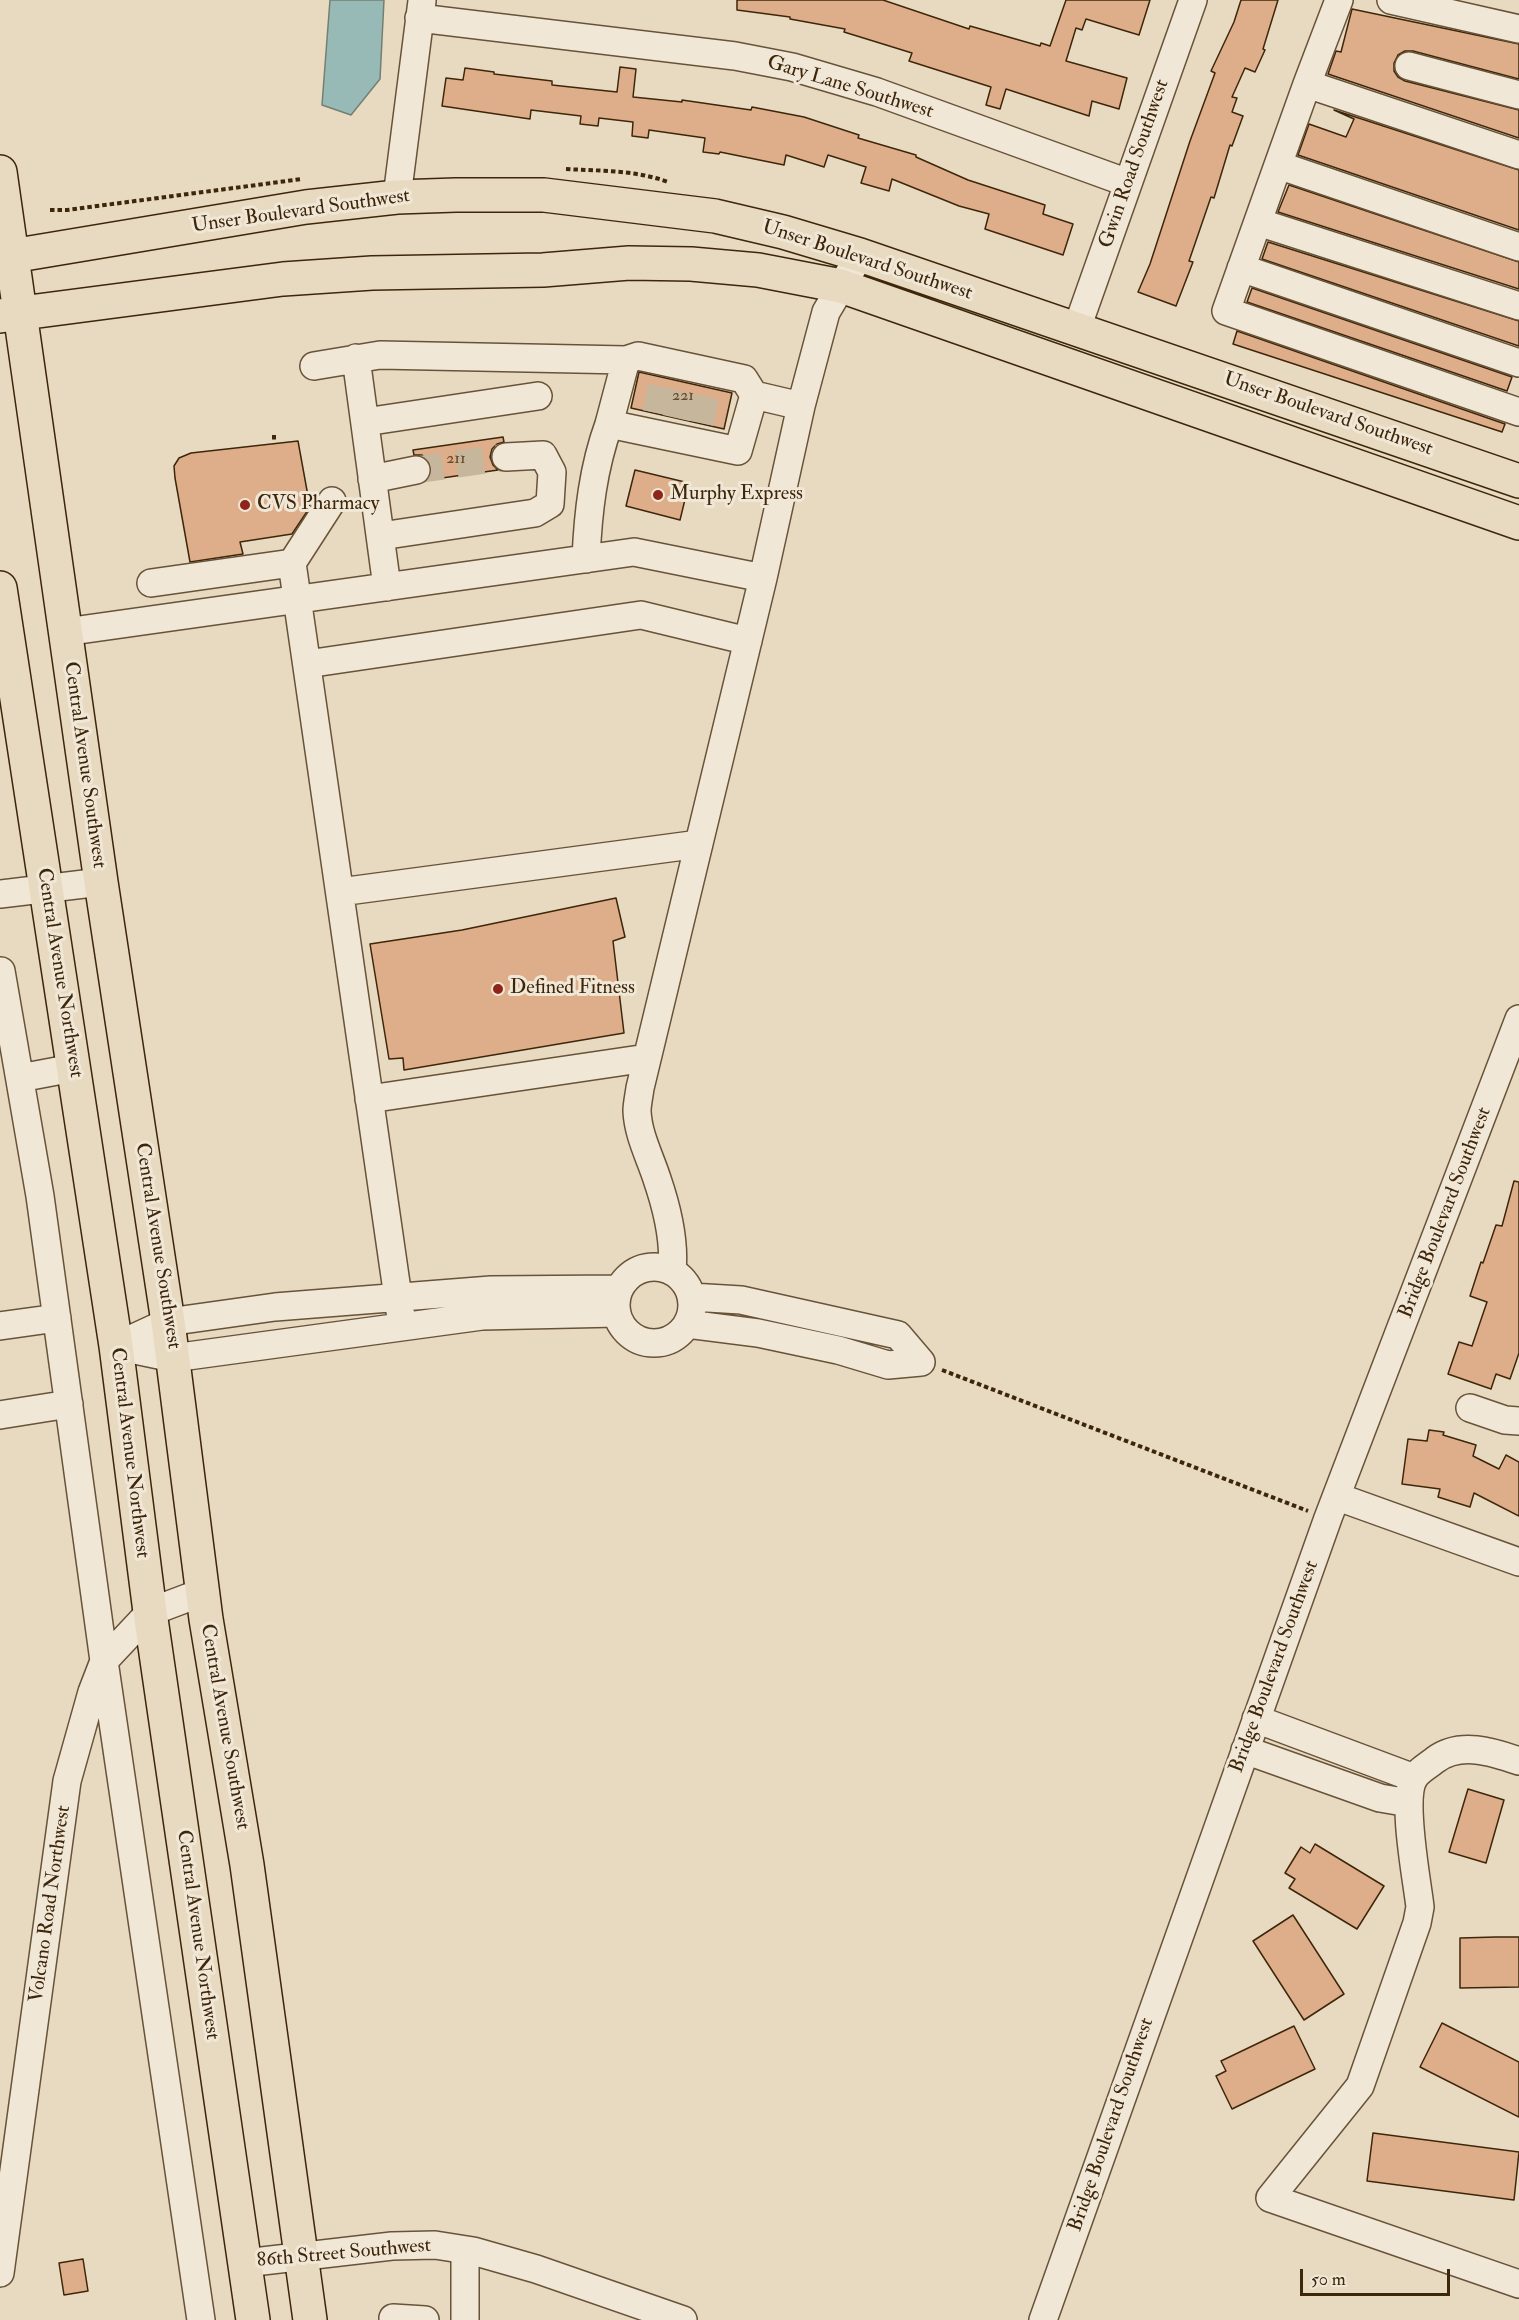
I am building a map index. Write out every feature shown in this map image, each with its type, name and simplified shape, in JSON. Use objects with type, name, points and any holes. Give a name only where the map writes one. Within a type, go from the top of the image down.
[{"type":"main road","name":"Central Avenue Southwest","points":[[0,172],[10,315],[65,632],[168,1322],[202,1593],[247,1864],[310,2320]]},
{"type":"main road","name":"Unser Boulevard Southwest","points":[[6,257],[306,207],[397,197],[544,195],[648,207],[726,219],[783,232],[860,255],[1519,481]]},
{"type":"main road","name":"Unser Boulevard Southwest","points":[[10,315],[283,279],[384,272],[543,270],[629,263],[691,264],[758,270],[841,286],[1519,523]]},
{"type":"main road","name":"Central Avenue Northwest","points":[[0,588],[2,621],[46,887],[116,1347],[150,1612],[253,2320]]},
{"type":"street","name":"Gwin Road Southwest","points":[[1077,328],[1193,0]]},
{"type":"street","points":[[1339,0],[1226,311],[1517,406]]},
{"type":"street","points":[[1391,0],[1519,29]]},
{"type":"street","name":"Gary Lane Southwest","points":[[421,9],[792,67],[877,92],[1128,183]]},
{"type":"street","points":[[397,197],[421,9]]},
{"type":"street","points":[[1409,66],[1519,95]]},
{"type":"street","points":[[1307,84],[1519,155]]},
{"type":"street","points":[[1278,165],[1519,247]]},
{"type":"street","points":[[1258,222],[1519,306]]},
{"type":"street","points":[[663,1269],[674,1252],[658,1180],[644,1143],[638,1112],[647,1058],[763,578],[801,406],[826,312],[860,255]]},
{"type":"street","points":[[1241,268],[1519,363]]},
{"type":"street","points":[[314,366],[380,355],[626,360],[638,356],[688,371],[744,379],[754,395],[801,406]]},
{"type":"street","points":[[356,358],[387,587]]},
{"type":"street","points":[[586,559],[588,511],[602,444],[626,360]]},
{"type":"street","points":[[609,424],[675,428],[738,451],[754,395]]},
{"type":"street","points":[[365,422],[538,396]]},
{"type":"street","points":[[380,530],[535,513],[550,504],[552,472],[543,455],[506,457]]},
{"type":"street","points":[[372,479],[416,470]]},
{"type":"street","points":[[332,501],[292,563],[402,1325]]},
{"type":"street","points":[[65,632],[634,552],[763,578]]},
{"type":"street","points":[[151,583],[292,563]]},
{"type":"street","points":[[307,664],[641,615],[748,641]]},
{"type":"street","points":[[339,892],[699,844]]},
{"type":"street","points":[[0,894],[101,882]]},
{"type":"street","points":[[1,971],[40,1196],[104,1661],[201,2320]]},
{"type":"street","name":"Bridge Boulevard Southwest","points":[[1043,2320],[1333,1508],[1514,1053],[1519,1019]]},
{"type":"street","points":[[369,1099],[647,1058]]},
{"type":"street","points":[[20,1078],[73,1068]]},
{"type":"street","points":[[663,1269],[681,1278],[692,1297],[691,1315],[687,1324],[679,1334],[668,1340],[655,1343],[642,1341],[631,1335],[622,1325],[618,1301],[633,1273],[663,1269]]},
{"type":"street","points":[[116,1347],[168,1322],[275,1307],[491,1290],[618,1301]]},
{"type":"street","points":[[692,1297],[741,1300],[898,1335],[921,1362]]},
{"type":"street","points":[[116,1347],[173,1358],[402,1325],[618,1301]]},
{"type":"street","points":[[0,1326],[57,1318]]},
{"type":"street","points":[[687,1324],[758,1333],[838,1350],[888,1365],[921,1362]]},
{"type":"street","points":[[0,1415],[69,1404]]},
{"type":"street","points":[[1470,1407],[1505,1420],[1519,1421]]},
{"type":"street","points":[[1333,1508],[1519,1562]]},
{"type":"street","name":"Volcano Road Northwest","points":[[0,2273],[68,1781],[92,1692],[104,1661],[150,1612],[202,1593]]},
{"type":"street","points":[[1256,1719],[1344,1752],[1411,1790]]},
{"type":"street","points":[[1245,1750],[1380,1798],[1411,1790],[1442,1755],[1467,1749],[1494,1752],[1519,1761]]},
{"type":"street","points":[[1333,1781],[1344,1752]]},
{"type":"street","points":[[1411,1790],[1420,1907],[1417,1923],[1360,2086],[1270,2198],[1519,2284]]},
{"type":"street","name":"86th Street Southwest","points":[[245,2263],[392,2246],[435,2245],[465,2250],[536,2269],[629,2311],[683,2320]]},
{"type":"street","points":[[465,2250],[465,2320]]},
{"type":"street","points":[[394,2320],[393,2318],[425,2320]]},
{"type":"path","points":[[50,210],[309,178]]},
{"type":"path","points":[[921,1362],[1333,1508]]},
{"type":"water","points":[[330,0],[384,0],[380,79],[351,115],[322,105]]},
{"type":"building","points":[[737,0],[883,0],[969,29],[970,26],[1040,46],[1041,43],[1050,46],[1066,0],[1150,0],[1139,35],[1086,19],[1082,30],[1076,28],[1066,61],[1127,78],[1119,109],[1092,101],[1089,116],[1006,89],[1000,109],[986,105],[991,87],[909,61],[912,53],[844,32],[845,29],[790,19],[790,17],[737,10]]},
{"type":"building","points":[[1241,0],[1278,0],[1263,49],[1265,50],[1255,72],[1245,68],[1232,97],[1237,98],[1232,112],[1243,116],[1232,146],[1230,145],[1214,198],[1211,197],[1189,261],[1193,262],[1176,306],[1138,292],[1150,264],[1215,73],[1211,71],[1234,22]]},
{"type":"building","points":[[1352,9],[1519,44],[1519,79],[1413,51],[1405,51],[1398,55],[1394,63],[1394,71],[1405,81],[1519,110],[1519,138],[1328,74],[1336,51],[1341,52]]},
{"type":"building","points":[[620,67],[636,69],[633,97],[682,102],[682,100],[751,110],[752,107],[804,117],[859,135],[858,138],[916,155],[916,157],[968,180],[1045,205],[1043,214],[1073,224],[1063,255],[985,229],[989,214],[959,206],[892,179],[889,191],[861,183],[866,167],[828,155],[824,167],[786,155],[784,165],[720,152],[719,154],[703,152],[705,138],[649,130],[648,138],[632,136],[633,122],[599,118],[598,126],[580,124],[581,116],[531,110],[530,119],[442,106],[446,78],[463,80],[465,68],[552,81],[552,85],[617,92]]},
{"type":"building","points":[[1334,110],[1519,170],[1519,230],[1298,155],[1309,124],[1346,137],[1354,119]]},
{"type":"building","points":[[1289,185],[1519,262],[1519,289],[1278,212]]},
{"type":"building","points":[[1268,242],[1519,321],[1519,346],[1262,259]]},
{"type":"building","points":[[1252,288],[1512,377],[1507,391],[1247,302]]},
{"type":"building","points":[[1237,331],[1505,424],[1502,432],[1233,344]]},
{"type":"building","name":"Murphy Express","points":[[639,372],[732,393],[724,429],[631,408]]},
{"type":"building","points":[[503,437],[504,442],[492,449],[490,457],[498,470],[428,480],[431,467],[428,460],[422,455],[414,455],[413,450]]},
{"type":"building","name":"CVS Pharmacy","points":[[298,441],[310,507],[292,534],[240,542],[243,554],[190,562],[175,478],[174,466],[179,458],[191,453]]},
{"type":"building","name":"Murphy Express","points":[[635,470],[689,483],[680,520],[626,506]]},
{"type":"building","name":"Defined Fitness","points":[[616,898],[625,937],[613,941],[624,1033],[404,1070],[403,1058],[389,1059],[370,944],[462,930]]},
{"type":"building","points":[[1514,1181],[1519,1182],[1519,1353],[1510,1379],[1496,1374],[1491,1389],[1448,1374],[1459,1342],[1472,1346],[1487,1302],[1470,1296],[1496,1225],[1502,1226]]},
{"type":"building","points":[[1429,1430],[1444,1432],[1443,1435],[1476,1445],[1473,1456],[1499,1469],[1506,1455],[1519,1462],[1519,1516],[1474,1493],[1470,1507],[1438,1497],[1440,1489],[1402,1484],[1408,1439],[1427,1441]]},
{"type":"building","points":[[1468,1789],[1504,1800],[1486,1863],[1449,1852]]},
{"type":"building","points":[[1315,1844],[1384,1886],[1357,1929],[1289,1888],[1295,1879],[1285,1873],[1301,1847],[1310,1853]]},
{"type":"building","points":[[1293,1915],[1344,1994],[1304,2020],[1253,1941]]},
{"type":"building","points":[[1519,1937],[1519,1987],[1460,1988],[1460,1938]]},
{"type":"building","points":[[1442,2023],[1519,2062],[1519,2117],[1420,2067]]},
{"type":"building","points":[[1294,2026],[1315,2069],[1232,2109],[1216,2076],[1226,2071],[1221,2061]]},
{"type":"building","points":[[1373,2133],[1519,2152],[1514,2200],[1367,2181]]},
{"type":"building","points":[[83,2259],[88,2291],[64,2295],[59,2263]]},
{"type":"tunnel","points":[[656,413],[665,371]]},
{"type":"tunnel","points":[[676,418],[686,375]]},
{"type":"tunnel","points":[[700,423],[709,380]]},
{"type":"tunnel","points":[[416,470],[506,457]]},
{"type":"place","name":"Murphy Express","points":[[658,495]]},
{"type":"place","name":"CVS Pharmacy","points":[[245,505]]},
{"type":"place","name":"Defined Fitness","points":[[498,989]]}]
